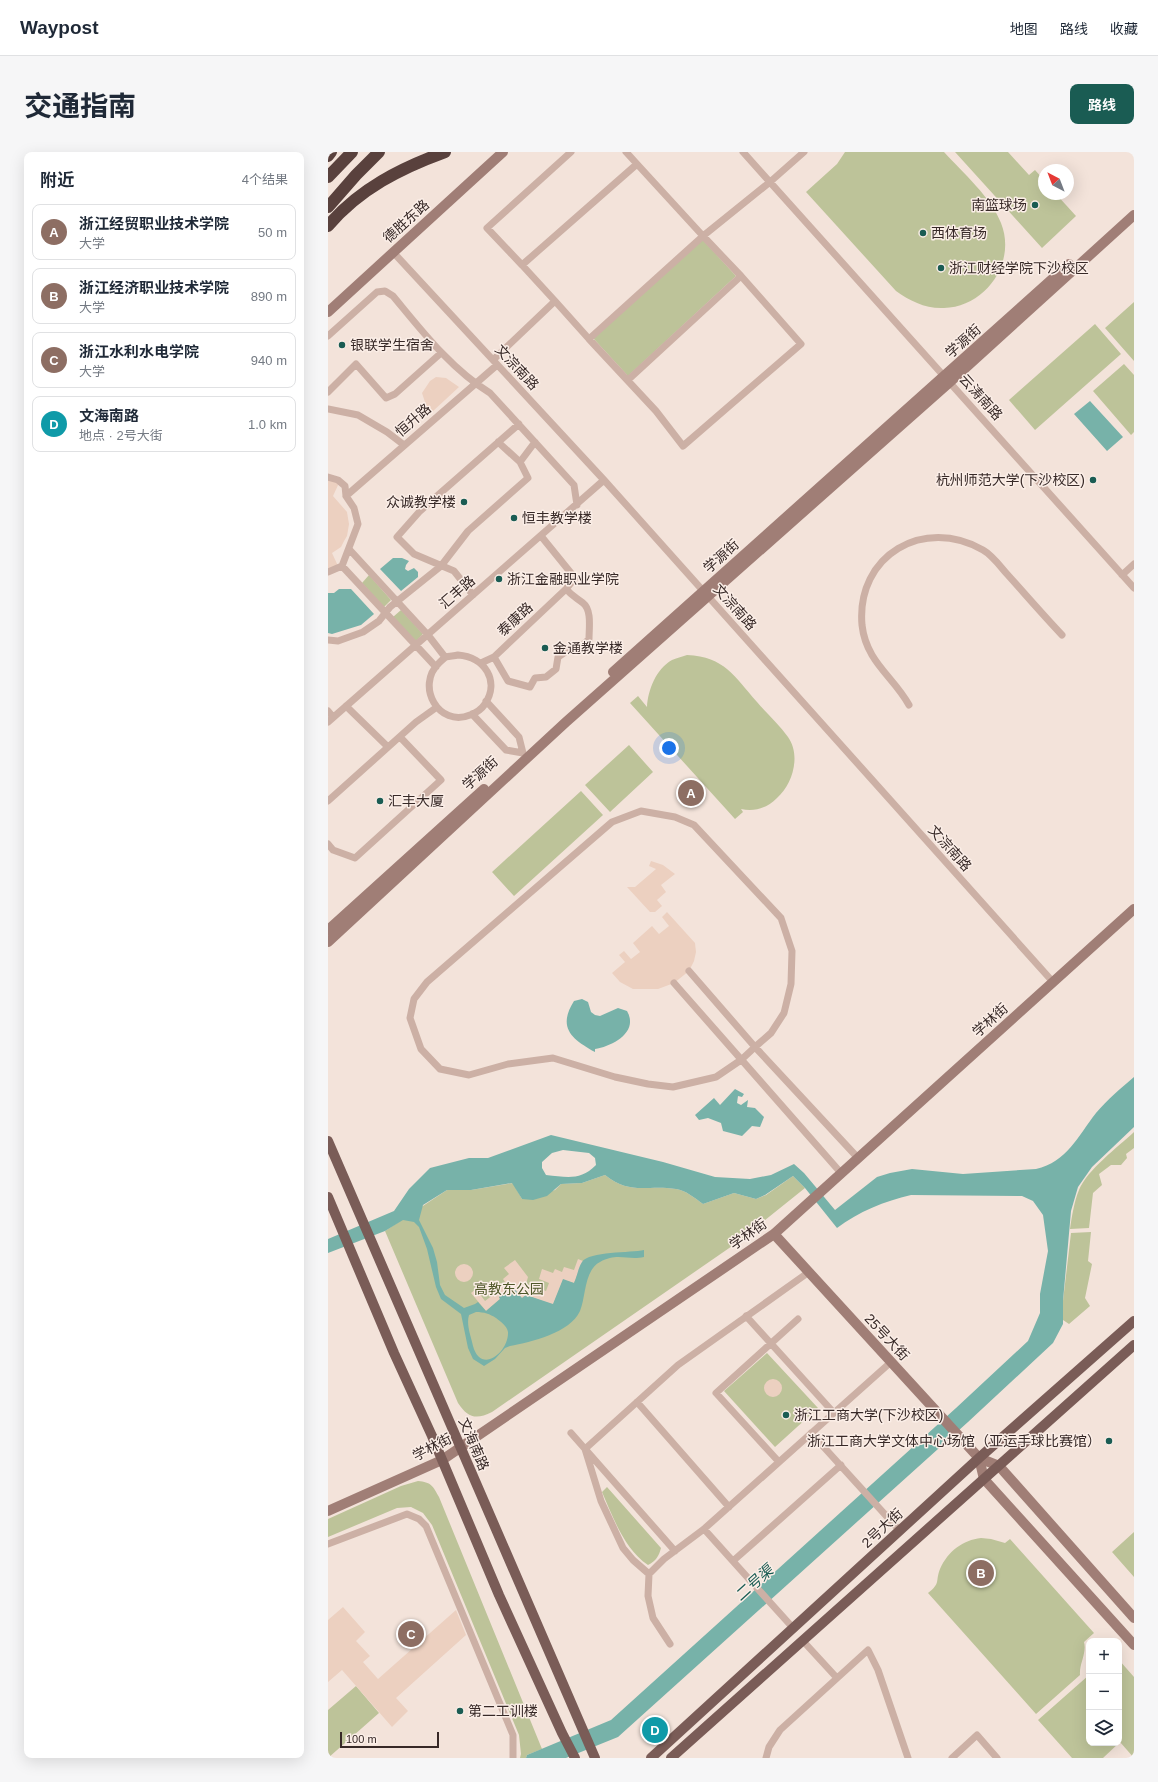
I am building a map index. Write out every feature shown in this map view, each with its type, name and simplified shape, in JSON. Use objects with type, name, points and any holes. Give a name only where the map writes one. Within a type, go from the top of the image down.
[{"type":"highway","points":[[328,156],[331,152]]},
{"type":"highway","points":[[328,163],[351,152]]},
{"type":"highway","points":[[328,177],[351,152]]},
{"type":"highway","points":[[328,206],[379,152]]},
{"type":"highway","points":[[328,226],[367,190],[390,176],[445,152]]},
{"type":"main road","name":"德胜东路","points":[[328,312],[503,152]]},
{"type":"main road","name":"学源街","points":[[328,930],[524,753],[948,379],[1134,206]]},
{"type":"main road","points":[[948,379],[1134,214]]},
{"type":"main road","points":[[328,942],[706,594]]},
{"type":"main road","name":"学林街","points":[[328,1511],[442,1460],[774,1234],[1134,909]]},
{"type":"main road","name":"文海南路","points":[[328,1141],[595,1758]]},
{"type":"main road","points":[[328,1197],[499,1595],[562,1733],[575,1758]]},
{"type":"main road","name":"25号大街","points":[[774,1234],[979,1458],[999,1466],[1134,1618]]},
{"type":"main road","name":"2号大街","points":[[651,1758],[794,1629],[979,1458],[1134,1321]]},
{"type":"main road","points":[[671,1758],[1134,1345]]},
{"type":"main road","name":"25号大街","points":[[979,1458],[984,1479],[1134,1645]]},
{"type":"street","points":[[571,152],[487,228],[656,411],[683,446],[801,344],[741,276],[626,152]]},
{"type":"street","name":"云涛南路","points":[[743,152],[1134,588]]},
{"type":"street","points":[[589,339],[703,236],[770,182],[804,152]]},
{"type":"street","points":[[522,265],[637,164]]},
{"type":"street","name":"文淙南路","points":[[393,252],[604,480],[1053,982]]},
{"type":"street","points":[[628,380],[741,276]]},
{"type":"street","points":[[328,336],[377,292],[385,291],[393,296],[441,353],[475,384],[490,393],[574,485],[577,505]]},
{"type":"street","name":"恒升路","points":[[346,496],[475,384],[555,302]]},
{"type":"street","points":[[328,392],[356,364],[386,398],[395,394],[441,353]]},
{"type":"street","points":[[328,409],[358,416],[387,432],[404,445]]},
{"type":"street","points":[[473,595],[454,570],[414,554],[397,537],[420,511],[518,424]]},
{"type":"street","points":[[328,640],[338,641],[363,632],[379,621],[390,607],[441,566],[468,530],[528,478],[520,462],[498,442]]},
{"type":"street","points":[[520,462],[535,442]]},
{"type":"street","points":[[328,477],[338,480],[345,486],[346,496],[354,508],[358,524],[342,566],[328,572]]},
{"type":"street","name":"汇丰路","points":[[331,720],[604,480]]},
{"type":"street","name":"泰康路","points":[[481,663],[494,657],[566,590],[575,578],[541,536]]},
{"type":"street","points":[[910,705],[880,669],[870,651],[862,626],[864,595],[872,574],[888,554],[911,542],[939,536],[965,541],[985,551],[1062,635]]},
{"type":"street","points":[[349,549],[428,635],[445,657]]},
{"type":"street","points":[[1122,574],[1134,564]]},
{"type":"street","points":[[342,566],[436,667]]},
{"type":"street","points":[[494,657],[508,681],[530,687],[535,678],[546,677],[556,669],[558,657],[571,648],[584,644],[589,639],[589,609],[583,602],[573,597],[566,590]]},
{"type":"street","points":[[466,656],[481,663],[487,670],[491,689],[483,706],[472,714],[458,717],[448,715],[437,707],[430,694],[429,684],[431,675],[445,657],[466,656]]},
{"type":"street","points":[[472,714],[506,750],[524,753],[519,737],[486,701]]},
{"type":"street","points":[[346,706],[388,747]]},
{"type":"street","points":[[328,801],[416,722],[437,707]]},
{"type":"street","points":[[328,711],[331,720]]},
{"type":"street","points":[[328,844],[333,850],[355,858],[441,780],[400,737]]},
{"type":"street","points":[[641,812],[675,817],[694,824],[781,918],[792,951],[791,984],[784,1013],[771,1033],[741,1060],[716,1077],[673,1087],[648,1084],[615,1077],[553,1058],[508,1064],[469,1075],[440,1068],[421,1049],[410,1018],[414,999],[427,982],[612,822],[641,812]]},
{"type":"street","points":[[689,971],[755,1048],[858,1158]]},
{"type":"street","points":[[674,983],[841,1173]]},
{"type":"street","points":[[585,1449],[678,1365],[809,1272]]},
{"type":"street","points":[[746,1316],[834,1413]]},
{"type":"street","points":[[779,1462],[716,1393],[798,1319]]},
{"type":"street","points":[[670,1644],[653,1618],[648,1596],[649,1574],[664,1559],[704,1529],[891,1362]]},
{"type":"street","points":[[637,1402],[729,1507]]},
{"type":"street","points":[[570,1433],[675,1551]]},
{"type":"street","points":[[811,1433],[859,1484],[900,1531]]},
{"type":"street","points":[[585,1449],[601,1501],[623,1548],[633,1560],[649,1574]]},
{"type":"street","points":[[733,1561],[841,1466]]},
{"type":"street","points":[[328,1544],[407,1514],[419,1519],[426,1526],[513,1735],[513,1758]]},
{"type":"street","points":[[704,1529],[794,1629]]},
{"type":"street","points":[[803,1641],[837,1678]]},
{"type":"street","points":[[766,1758],[769,1747],[780,1730],[868,1650],[878,1670],[908,1758]]},
{"type":"street","points":[[952,1758],[977,1735],[997,1758]]},
{"type":"green space","name":"西体育场","points":[[845,152],[944,152],[984,195],[991,204],[1001,223],[1005,238],[1005,253],[1001,267],[994,280],[984,291],[972,300],[959,306],[937,308],[918,304],[896,291],[806,192],[837,164]]},
{"type":"green space","name":"南篮球场","points":[[955,152],[1008,152],[1029,175],[1035,170],[1038,173],[1038,200],[1061,200],[1076,216],[1042,248]]},
{"type":"green space","points":[[702,239],[736,276],[628,376],[593,338]]},
{"type":"green space","points":[[1134,302],[1134,361],[1105,328]]},
{"type":"green space","points":[[1095,324],[1121,354],[1035,430],[1009,400]]},
{"type":"green space","points":[[1124,364],[1134,375],[1134,432],[1131,435],[1093,391]]},
{"type":"green space","points":[[369,575],[391,600],[384,607],[362,583]]},
{"type":"green space","points":[[401,610],[423,634],[415,642],[393,617]]},
{"type":"green space","points":[[687,655],[711,660],[728,670],[781,728],[792,744],[794,752],[793,769],[791,777],[783,792],[765,807],[751,810],[741,809],[743,812],[735,819],[630,703],[638,696],[647,707],[651,687],[657,674],[672,660]]},
{"type":"green space","points":[[629,745],[653,772],[610,812],[585,785]]},
{"type":"green space","points":[[581,791],[603,815],[514,896],[492,872]]},
{"type":"green space","points":[[1134,1132],[1134,1148],[1126,1154],[1127,1158],[1121,1165],[1111,1165],[1099,1174],[1102,1185],[1093,1193],[1089,1228],[1070,1229],[1073,1209],[1083,1182],[1096,1167]]},
{"type":"green space","name":"高教东公园","points":[[605,1175],[614,1181],[631,1187],[666,1188],[683,1191],[703,1204],[734,1193],[756,1199],[766,1195],[793,1176],[805,1188],[735,1244],[492,1412],[477,1417],[469,1415],[458,1403],[385,1231],[447,1190],[471,1190],[513,1183],[522,1199],[555,1190],[561,1184],[582,1183]]},
{"type":"green space","points":[[1091,1232],[1088,1261],[1092,1264],[1085,1298],[1090,1306],[1069,1324],[1063,1320],[1063,1301],[1071,1233]]},
{"type":"green space","points":[[767,1353],[818,1408],[775,1447],[724,1391]]},
{"type":"green space","points":[[418,1481],[426,1482],[431,1485],[439,1497],[542,1749],[527,1755],[526,1758],[520,1758],[519,1735],[432,1525],[423,1513],[411,1507],[397,1508],[328,1537],[328,1519],[401,1486]]},
{"type":"green space","points":[[607,1487],[661,1548],[657,1558],[648,1565],[632,1550],[620,1532],[602,1492]]},
{"type":"green space","points":[[1134,1532],[1134,1577],[1112,1552]]},
{"type":"green space","points":[[974,1539],[991,1539],[1005,1543],[1010,1539],[1094,1633],[1088,1638],[1086,1638],[1084,1642],[1085,1646],[1080,1675],[1036,1714],[928,1593],[935,1587],[940,1569],[947,1557],[962,1544]]},
{"type":"green space","points":[[1122,1663],[1134,1677],[1134,1758],[1122,1744]]},
{"type":"green space","points":[[1086,1678],[1086,1746],[1116,1746],[1103,1758],[1072,1758],[1038,1720]]},
{"type":"green space","points":[[356,1686],[379,1713],[328,1758],[328,1710]]},
{"type":"shaded area","points":[[436,377],[446,378],[459,387],[432,412],[426,405],[422,393],[430,381]]},
{"type":"shaded area","points":[[328,479],[339,483],[333,496],[347,512],[349,524],[347,536],[341,547],[332,553],[338,566],[328,569]]},
{"type":"shaded area","points":[[651,861],[663,865],[675,874],[661,885],[666,892],[657,900],[662,906],[655,912],[650,912],[627,887],[635,887],[656,869],[649,866]]},
{"type":"shaded area","points":[[667,912],[695,943],[696,952],[694,961],[689,971],[674,983],[658,989],[633,989],[620,982],[612,973],[625,962],[619,955],[624,951],[631,959],[640,952],[633,943],[652,926],[659,934],[669,926],[662,917]]},
{"type":"shaded area","points":[[578,1259],[583,1261],[574,1283],[563,1280],[553,1305],[526,1295],[522,1298],[499,1297],[500,1299],[486,1311],[471,1293],[476,1289],[485,1301],[493,1295],[491,1292],[505,1282],[503,1279],[509,1274],[504,1268],[515,1260],[528,1277],[526,1284],[546,1291],[549,1283],[539,1279],[542,1269],[553,1273],[555,1269],[562,1272],[564,1267],[574,1270]]},
{"type":"shaded area","points":[[464,1264],[470,1267],[473,1273],[470,1279],[464,1282],[458,1279],[455,1273],[458,1267]]},
{"type":"shaded area","points":[[769,1379],[777,1379],[782,1384],[780,1395],[777,1397],[769,1397],[764,1392],[764,1384]]},
{"type":"shaded area","points":[[343,1607],[365,1632],[356,1641],[370,1656],[363,1662],[378,1679],[456,1610],[466,1635],[396,1698],[408,1711],[392,1727],[342,1670],[328,1682],[328,1620]]},
{"type":"water","points":[[1090,401],[1123,437],[1107,451],[1074,414]]},
{"type":"water","points":[[393,558],[402,558],[409,561],[405,569],[408,571],[414,568],[418,572],[418,577],[401,591],[380,569]]},
{"type":"water","points":[[339,589],[351,589],[374,614],[361,625],[332,634],[328,633],[328,593],[334,593]]},
{"type":"water","points":[[582,999],[588,1002],[591,1012],[595,1015],[600,1016],[618,1008],[627,1011],[630,1019],[630,1025],[627,1031],[622,1037],[609,1045],[595,1049],[595,1052],[580,1042],[570,1032],[567,1026],[567,1019],[569,1010],[574,1001]]},
{"type":"water","points":[[1134,1077],[1134,1127],[1092,1167],[1078,1187],[1071,1211],[1063,1301],[1063,1324],[1053,1343],[968,1422],[618,1737],[566,1758],[526,1758],[527,1755],[611,1720],[1028,1341],[1040,1313],[1040,1294],[1048,1251],[1043,1215],[1033,1201],[1022,1196],[911,1195],[891,1200],[872,1208],[845,1222],[837,1228],[805,1188],[793,1176],[765,1195],[756,1199],[734,1193],[703,1204],[683,1191],[666,1188],[631,1187],[614,1181],[605,1175],[582,1183],[561,1184],[547,1196],[533,1200],[522,1199],[512,1183],[471,1190],[447,1190],[423,1205],[419,1220],[433,1248],[437,1262],[440,1285],[445,1295],[464,1308],[478,1302],[486,1311],[512,1286],[522,1298],[526,1295],[553,1304],[563,1279],[574,1283],[581,1264],[586,1258],[601,1254],[644,1250],[644,1257],[618,1257],[606,1259],[595,1266],[588,1277],[580,1311],[575,1319],[568,1325],[559,1331],[539,1339],[505,1348],[495,1359],[484,1366],[473,1359],[468,1348],[461,1314],[441,1299],[436,1287],[427,1249],[419,1227],[414,1222],[403,1220],[385,1231],[328,1253],[328,1239],[394,1211],[409,1189],[430,1168],[469,1158],[488,1158],[551,1135],[663,1162],[715,1177],[750,1179],[771,1175],[794,1164],[804,1173],[835,1210],[877,1177],[890,1173],[912,1169],[963,1174],[1036,1169],[1047,1166],[1056,1161],[1071,1147],[1100,1108]],"holes":[[[563,1150],[589,1153],[595,1158],[596,1165],[579,1176],[567,1177],[546,1175],[542,1168],[542,1162],[552,1153]],[[476,1312],[482,1312],[496,1318],[505,1326],[508,1332],[504,1347],[499,1353],[488,1360],[482,1359],[477,1355],[468,1327],[469,1315]]]},
{"type":"water","points":[[735,1089],[744,1094],[742,1097],[738,1096],[737,1103],[741,1105],[748,1100],[747,1107],[755,1108],[764,1117],[760,1127],[752,1126],[742,1136],[723,1131],[721,1123],[708,1118],[699,1120],[695,1115],[714,1098],[720,1105]]},
{"type":"place","name":"南篮球场","points":[[1035,205]]},
{"type":"place","name":"西体育场","points":[[923,233]]},
{"type":"place","name":"浙江财经学院下沙校区","points":[[941,268]]},
{"type":"place","name":"银联学生宿舍","points":[[342,345]]},
{"type":"place","name":"杭州师范大学(下沙校区)","points":[[1093,480]]},
{"type":"place","name":"众诚教学楼","points":[[464,502]]},
{"type":"place","name":"恒丰教学楼","points":[[514,518]]},
{"type":"place","name":"浙江金融职业学院","points":[[499,579]]},
{"type":"place","name":"金通教学楼","points":[[545,648]]},
{"type":"place","name":"浙江经贸职业技术学院","points":[[691,793]]},
{"type":"place","name":"汇丰大厦","points":[[380,801]]},
{"type":"place","name":"浙江工商大学(下沙校区)","points":[[786,1415]]},
{"type":"place","name":"浙江工商大学文体中心场馆（亚运手球比赛馆）","points":[[1109,1441]]},
{"type":"place","name":"浙江经济职业技术学院","points":[[981,1573]]},
{"type":"place","name":"浙江水利水电学院","points":[[411,1634]]},
{"type":"place","name":"第二工训楼","points":[[460,1711]]},
{"type":"place","name":"文海南路","points":[[655,1730]]},
{"type":"water label","name":"二号渠","points":[[754,1583]]}]
